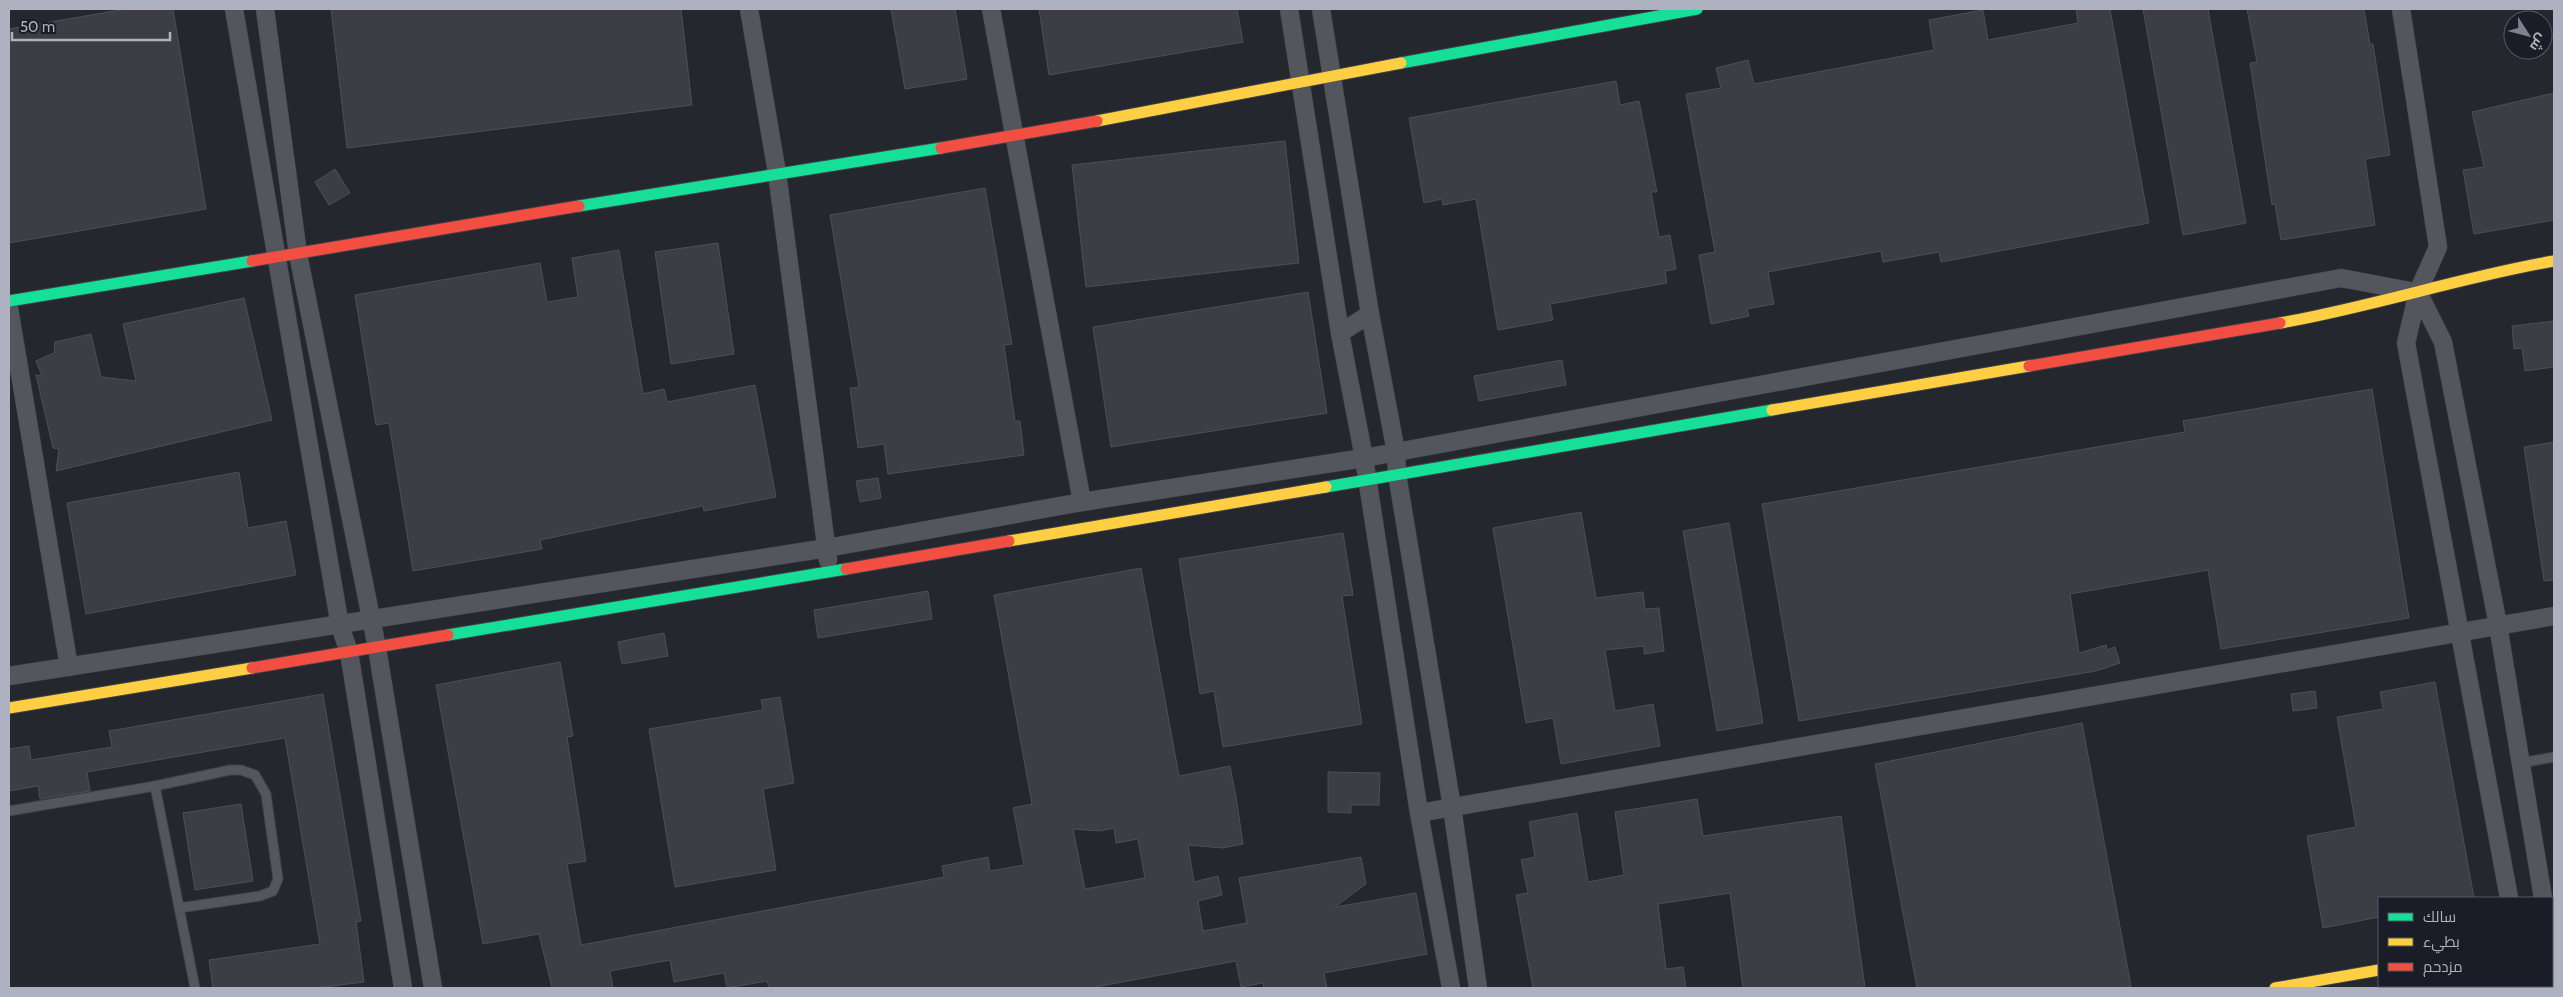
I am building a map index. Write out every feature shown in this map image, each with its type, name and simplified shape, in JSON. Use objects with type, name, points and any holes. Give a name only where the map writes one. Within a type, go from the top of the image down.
[{"type":"street","points":[[234,9],[340,626],[349,652],[403,988]]},
{"type":"street","points":[[265,9],[298,254],[377,648],[427,988]]},
{"type":"street","points":[[749,9],[777,173],[829,572]]},
{"type":"street","points":[[991,9],[1082,502]]},
{"type":"street","points":[[1289,9],[1340,332],[1364,458],[1419,813],[1451,988]]},
{"type":"street","points":[[1321,9],[1370,314],[1396,452],[1397,474],[1452,807],[1478,988]]},
{"type":"street","points":[[9,301],[277,258],[777,173],[1016,137],[1302,83],[1333,75],[1697,9]]},
{"type":"street","points":[[2401,9],[2438,247],[2418,292],[2406,343],[2509,897]]},
{"type":"street","points":[[277,258],[295,228]]},
{"type":"street","points":[[9,708],[829,572],[2333,314],[2496,270],[2554,261]]},
{"type":"street","points":[[9,676],[340,626],[371,618],[827,548],[1082,502],[1364,458],[2341,278],[2418,292]]},
{"type":"street","points":[[2418,292],[2443,342],[2498,625],[2543,897]]},
{"type":"street","points":[[9,308],[69,667]]},
{"type":"street","points":[[1340,332],[1370,314]]},
{"type":"street","points":[[1419,813],[2554,616]]},
{"type":"street","points":[[2275,988],[2378,970]]},
{"type":"lane","points":[[2520,763],[2554,757]]},
{"type":"lane","points":[[9,811],[155,786],[230,770],[241,770],[255,775],[266,794],[278,879],[272,891],[260,896],[179,908]]},
{"type":"lane","points":[[155,786],[195,988]]},
{"type":"building","points":[[126,9],[173,9],[206,209],[9,243],[9,29]]},
{"type":"building","points":[[331,9],[681,9],[692,105],[347,148]]},
{"type":"building","points":[[891,9],[955,9],[967,79],[905,89]]},
{"type":"building","points":[[1039,9],[1237,9],[1243,42],[1049,75]]},
{"type":"building","points":[[2076,9],[2110,9],[2149,223],[1941,262],[1939,252],[1883,262],[1881,251],[1768,272],[1774,304],[1747,309],[1749,316],[1711,324],[1699,255],[1715,252],[1686,94],[1721,88],[1716,68],[1748,60],[1754,84],[1934,50],[1929,20],[1983,10],[1988,40],[2078,23]]},
{"type":"building","points":[[2143,9],[2208,9],[2246,223],[2183,235]]},
{"type":"building","points":[[2247,9],[2364,9],[2370,44],[2373,44],[2390,155],[2365,159],[2375,225],[2281,240],[2275,204],[2272,205],[2250,63],[2257,62]]},
{"type":"building","points":[[1616,81],[1620,105],[1639,101],[1657,192],[1651,192],[1659,237],[1670,235],[1676,269],[1665,271],[1667,283],[1550,304],[1553,320],[1498,330],[1476,199],[1443,205],[1442,199],[1424,203],[1409,118]]},
{"type":"building","points":[[2554,93],[2554,220],[2474,234],[2463,170],[2484,167],[2472,112]]},
{"type":"building","points":[[1285,141],[1299,263],[1086,287],[1072,165]]},
{"type":"building","points":[[335,169],[350,193],[329,205],[315,182]]},
{"type":"building","points":[[985,188],[1012,344],[1004,345],[1015,421],[1020,421],[1024,455],[888,474],[884,444],[858,448],[850,388],[859,387],[830,215]]},
{"type":"building","points":[[718,243],[734,354],[671,364],[655,252]]},
{"type":"building","points":[[619,250],[643,394],[664,389],[667,402],[755,385],[776,497],[704,511],[703,506],[540,540],[542,549],[413,571],[389,423],[376,425],[355,295],[540,263],[547,302],[578,297],[572,258]]},
{"type":"building","points":[[1308,292],[1327,413],[1111,447],[1093,327]]},
{"type":"building","points":[[244,298],[272,420],[56,471],[59,449],[53,448],[36,375],[42,376],[36,361],[54,353],[55,342],[91,334],[101,377],[136,381],[123,324]]},
{"type":"building","points":[[2554,321],[2554,367],[2525,371],[2522,348],[2514,349],[2512,326]]},
{"type":"building","points":[[1562,360],[1566,385],[1479,401],[1474,376]]},
{"type":"building","points":[[2372,389],[2409,618],[2221,649],[2208,570],[2070,594],[2079,653],[2106,645],[2107,650],[2115,647],[2120,663],[2096,671],[1799,721],[1762,504],[2185,432],[2183,421]]},
{"type":"building","points":[[2554,442],[2554,580],[2544,581],[2524,447]]},
{"type":"building","points":[[239,472],[248,528],[286,521],[296,575],[86,614],[67,503]]},
{"type":"building","points":[[878,478],[881,498],[860,502],[856,481]]},
{"type":"building","points":[[1581,512],[1596,598],[1643,592],[1645,609],[1659,608],[1664,651],[1644,654],[1644,646],[1605,650],[1615,711],[1653,704],[1660,746],[1561,764],[1553,718],[1526,723],[1493,528]]},
{"type":"building","points":[[1729,523],[1763,723],[1717,731],[1683,531]]},
{"type":"building","points":[[1343,533],[1353,595],[1342,596],[1362,724],[1223,747],[1214,691],[1200,694],[1179,559]]},
{"type":"building","points":[[1141,568],[1179,776],[1230,766],[1236,797],[1243,844],[1223,848],[1188,845],[1194,882],[1218,876],[1222,895],[1198,901],[1203,931],[1247,923],[1239,878],[1361,857],[1366,884],[1335,907],[1416,893],[1427,954],[1324,973],[1327,988],[1264,988],[1263,983],[1241,987],[1236,961],[1090,988],[769,988],[767,981],[727,988],[724,973],[674,982],[670,960],[610,971],[613,988],[552,988],[539,934],[483,944],[436,685],[560,662],[573,736],[567,737],[586,861],[567,864],[581,945],[944,877],[942,866],[988,857],[990,871],[1024,865],[1013,808],[1032,804],[994,595]],"holes":[[[1114,828],[1116,843],[1138,839],[1145,878],[1085,889],[1073,829],[1100,831]]]},
{"type":"building","points":[[928,591],[932,619],[818,638],[814,610]]},
{"type":"building","points":[[664,633],[668,656],[622,664],[618,642]]},
{"type":"building","points":[[2435,682],[2474,897],[2378,897],[2378,917],[2323,928],[2307,836],[2356,827],[2337,717],[2383,709],[2380,692]]},
{"type":"building","points":[[2315,691],[2317,708],[2293,711],[2291,694]]},
{"type":"building","points":[[323,694],[361,921],[356,922],[364,982],[317,988],[213,988],[209,960],[320,944],[285,738],[87,772],[90,791],[40,799],[38,786],[9,791],[9,749],[29,746],[31,760],[112,747],[109,731]]},
{"type":"building","points":[[780,697],[794,783],[763,789],[776,870],[675,887],[649,729],[763,710],[761,700]]},
{"type":"building","points":[[2082,723],[2131,986],[2121,988],[1917,988],[1875,764]]},
{"type":"building","points":[[1328,772],[1380,773],[1379,805],[1351,805],[1351,813],[1328,812]]},
{"type":"building","points":[[1697,799],[1703,836],[1841,816],[1865,988],[1743,988],[1730,893],[1658,904],[1666,969],[1683,967],[1686,988],[1533,988],[1516,895],[1528,893],[1521,860],[1535,857],[1529,822],[1577,813],[1588,882],[1624,875],[1615,812]]},
{"type":"building","points":[[241,804],[253,881],[195,890],[183,813]]},
{"type":"traffic: fast","points":[[1401,63],[1697,9]]},
{"type":"traffic: fast","points":[[579,206],[941,148]]},
{"type":"traffic: fast","points":[[9,301],[252,261]]},
{"type":"traffic: fast","points":[[1326,487],[1772,410]]},
{"type":"traffic: fast","points":[[448,635],[846,569]]},
{"type":"traffic: slow","points":[[1097,121],[1401,63]]},
{"type":"traffic: slow","points":[[2280,323],[2349,309],[2485,275],[2554,261]]},
{"type":"traffic: slow","points":[[1772,410],[2029,366]]},
{"type":"traffic: slow","points":[[1009,541],[1326,487]]},
{"type":"traffic: slow","points":[[9,708],[252,668]]},
{"type":"traffic: slow","points":[[2275,988],[2378,970]]},
{"type":"traffic: jam","points":[[941,148],[1097,121]]},
{"type":"traffic: jam","points":[[252,261],[579,206]]},
{"type":"traffic: jam","points":[[2029,366],[2280,323]]},
{"type":"traffic: jam","points":[[846,569],[1009,541]]},
{"type":"traffic: jam","points":[[252,668],[448,635]]}]
